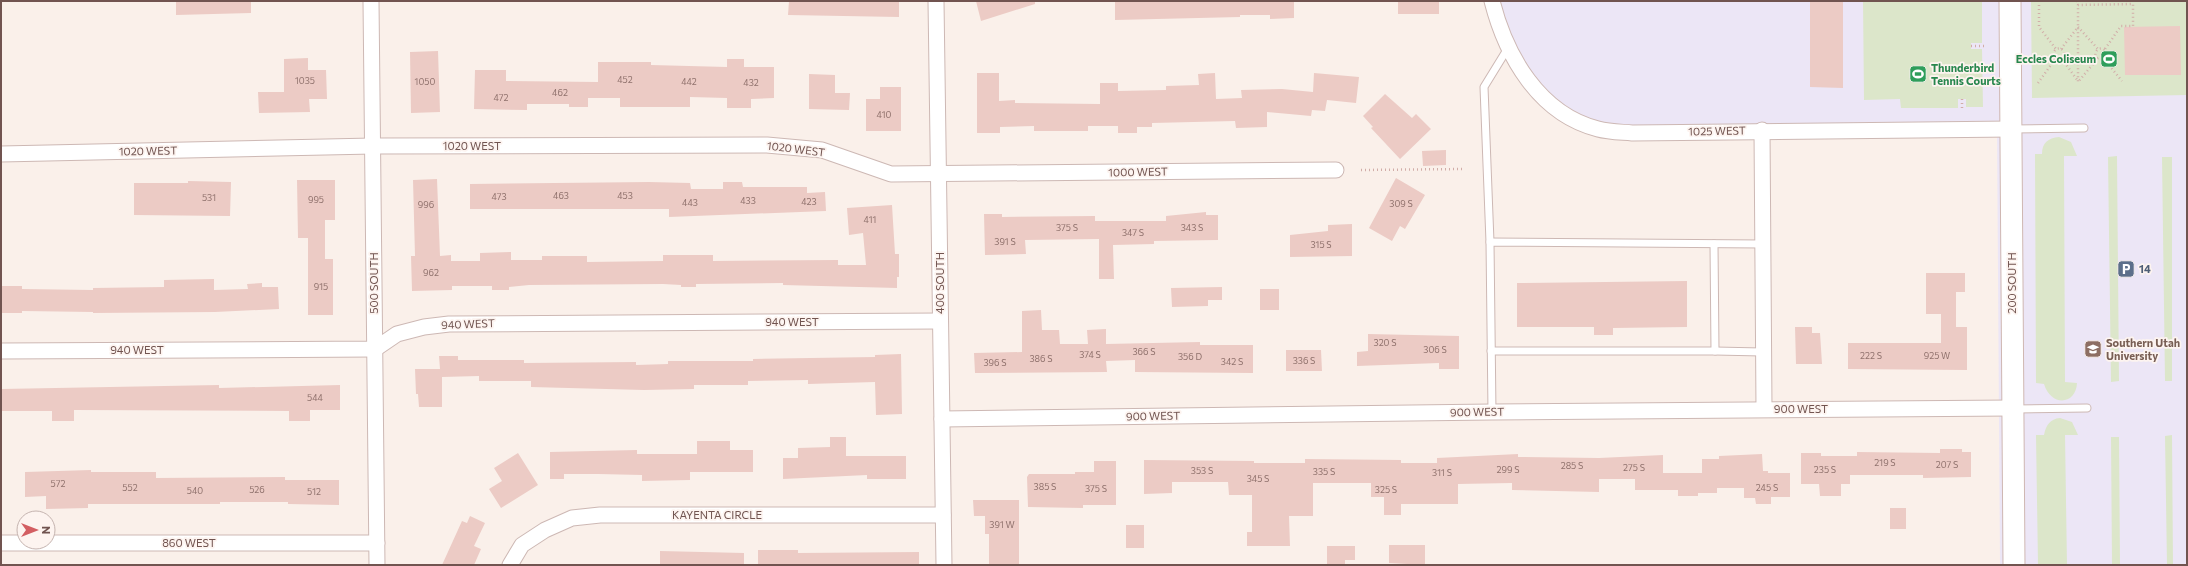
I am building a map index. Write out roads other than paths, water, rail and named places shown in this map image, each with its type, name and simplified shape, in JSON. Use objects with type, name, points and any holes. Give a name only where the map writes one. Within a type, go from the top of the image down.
[{"type":"street","name":"500 SOUTH","points":[[371,1],[377,565]]},
{"type":"street","name":"400 SOUTH","points":[[936,1],[944,565]]},
{"type":"street","name":"1025 WEST","points":[[1492,1],[1508,48],[1520,70],[1538,93],[1570,118],[1599,129],[1632,133],[1762,130],[2012,129]]},
{"type":"street","name":"200 SOUTH","points":[[2010,1],[2014,565]]},
{"type":"street","points":[[1762,130],[1762,352],[1764,409]]},
{"type":"street","name":"1020 WEST","points":[[1,154],[373,146],[767,145],[822,150],[891,174],[939,174]]},
{"type":"street","name":"1000 WEST","points":[[939,174],[1336,170]]},
{"type":"street","name":"940 WEST","points":[[1,351],[375,349],[397,334],[424,327],[449,324],[940,321]]},
{"type":"street","name":"900 WEST","points":[[942,419],[1764,409],[2012,408]]},
{"type":"street","name":"KAYENTA CIRCLE","points":[[510,565],[522,545],[545,530],[572,518],[600,515],[943,515]]},
{"type":"street","name":"860 WEST","points":[[1,543],[377,543]]},
{"type":"lane","points":[[1492,412],[1490,242],[1484,87],[1508,48]]},
{"type":"lane","points":[[2012,129],[2084,128]]},
{"type":"lane","points":[[1490,242],[1762,244]]},
{"type":"lane","points":[[1714,244],[1715,351]]},
{"type":"lane","points":[[1491,351],[1762,352]]},
{"type":"lane","points":[[2012,408],[2087,408]]},
{"type":"place","name":"Eccles Coliseum","points":[[2109,59]]},
{"type":"place","name":"Thunderbird Tennis Courts","points":[[1918,74]]},
{"type":"place","name":"14","points":[[2126,269]]},
{"type":"place","name":"Southern Utah University","points":[[2093,349]]}]
